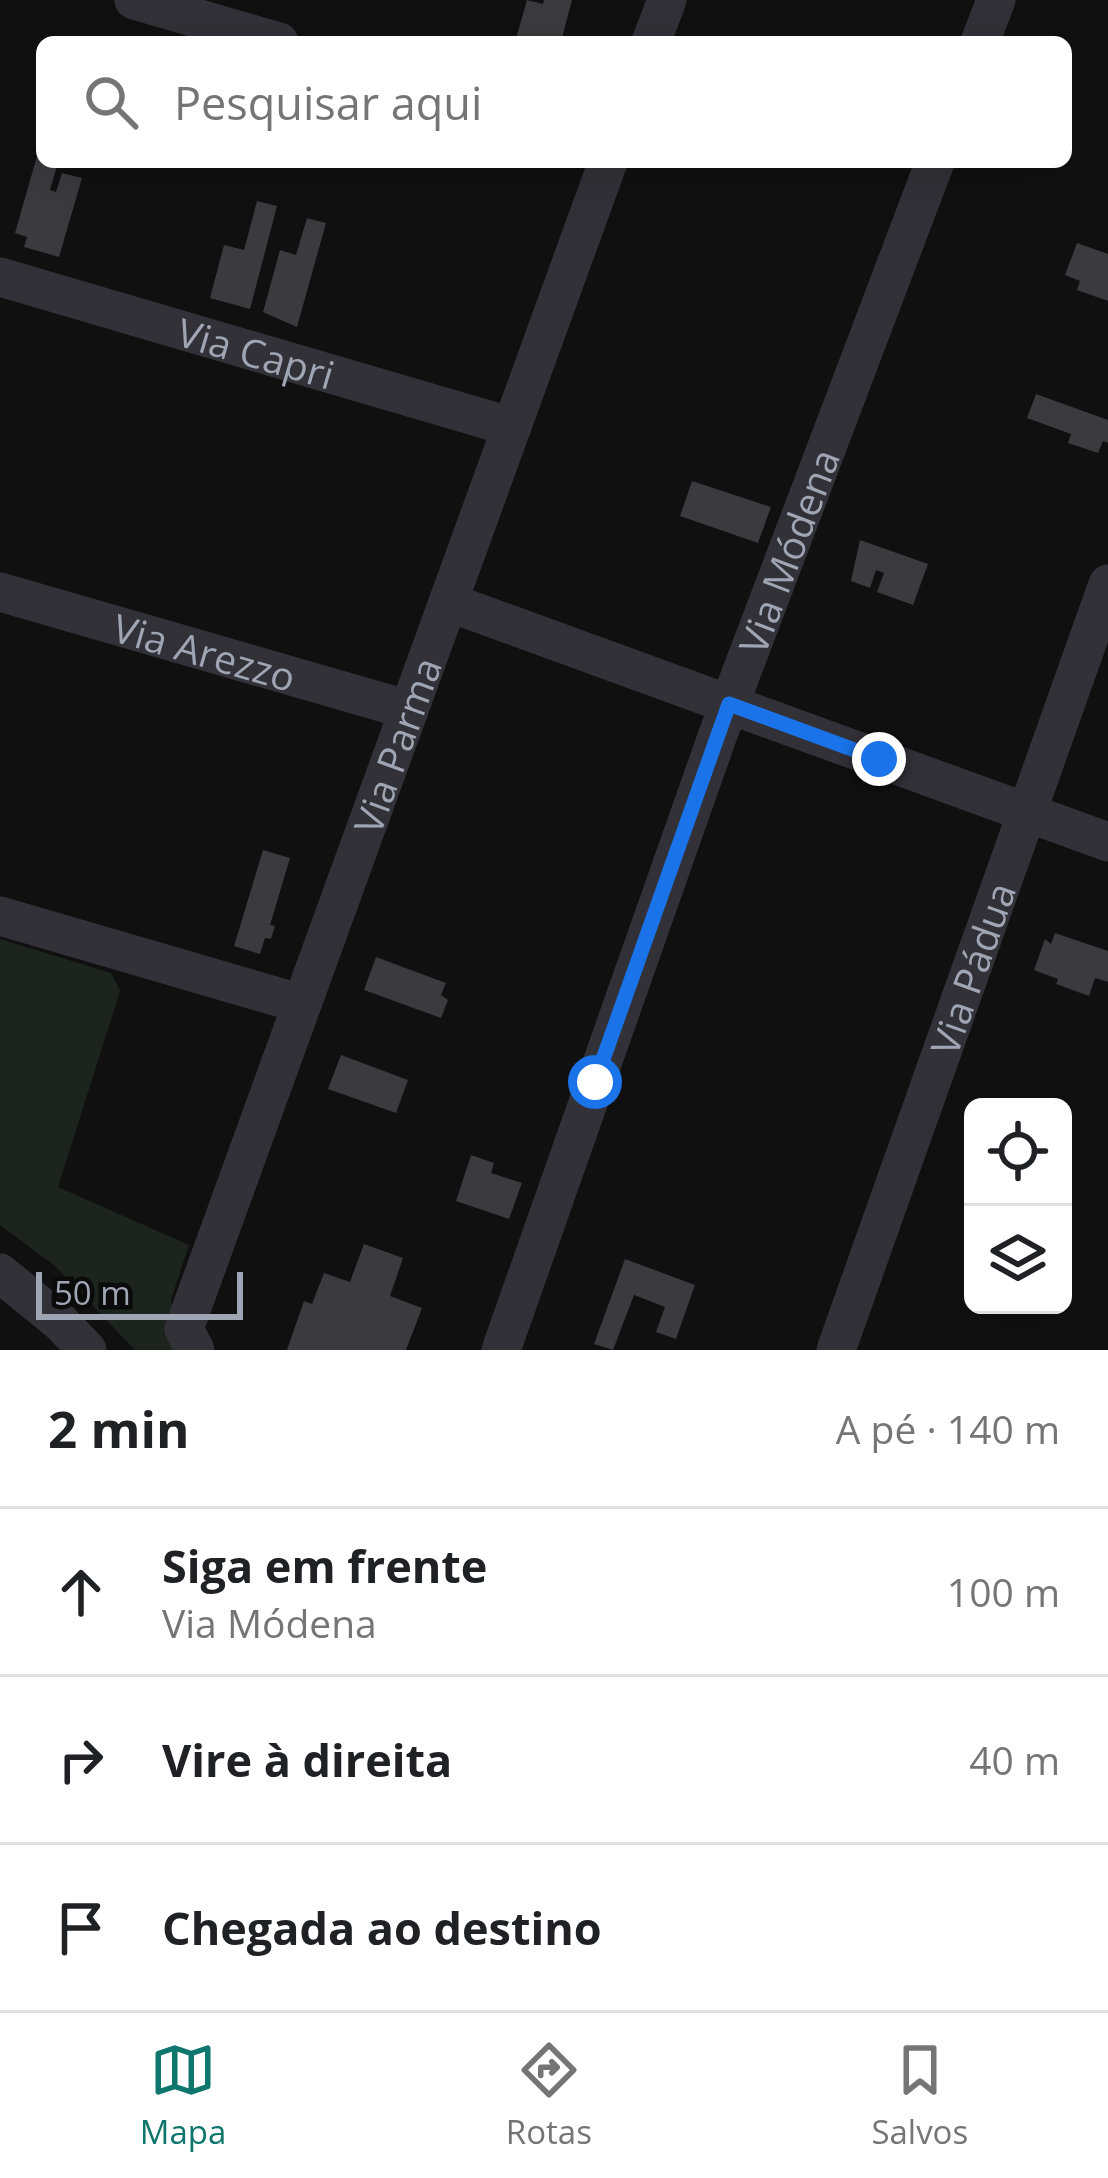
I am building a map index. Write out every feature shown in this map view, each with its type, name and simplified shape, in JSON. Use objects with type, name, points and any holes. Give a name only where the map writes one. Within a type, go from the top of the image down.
[{"type":"street","points":[[134,0],[258,36]]},
{"type":"street","points":[[653,36],[667,0]]},
{"type":"street","points":[[982,36],[996,0]]},
{"type":"street","name":"Via Parma","points":[[189,1339],[302,1004],[606,168]]},
{"type":"street","name":"Via Módena","points":[[501,1350],[729,704],[933,168]]},
{"type":"street","name":"Via Capri","points":[[0,277],[512,427]]},
{"type":"street","name":"Via Pádua","points":[[836,1350],[1108,584]]},
{"type":"street","name":"Via Arezzo","points":[[0,592],[409,710]]},
{"type":"street","points":[[448,602],[1108,842]]},
{"type":"street","points":[[0,916],[302,1004]]},
{"type":"street","points":[[0,1273],[87,1350]]},
{"type":"shaded area","points":[[0,939],[111,973],[120,991],[58,1187],[189,1245],[171,1300],[176,1350],[135,1350],[55,1266],[0,1225]]},
{"type":"building","points":[[527,0],[543,4],[544,0],[572,0],[563,36],[517,36]]},
{"type":"building","points":[[36,160],[36,168],[56,168],[50,190],[56,192],[62,173],[82,178],[59,257],[24,247],[27,237],[15,233]]},
{"type":"building","points":[[257,201],[277,206],[250,309],[210,298],[224,245],[244,250]]},
{"type":"building","points":[[307,218],[326,223],[297,327],[263,312],[280,250],[296,255]]},
{"type":"building","points":[[1077,243],[1108,254],[1108,301],[1077,290],[1080,281],[1065,275]]},
{"type":"building","points":[[1036,394],[1108,420],[1108,443],[1103,441],[1098,453],[1068,443],[1071,434],[1027,418]]},
{"type":"building","points":[[692,481],[771,507],[758,543],[680,516]]},
{"type":"building","points":[[860,540],[928,564],[913,605],[877,592],[884,573],[876,570],[870,588],[851,581]]},
{"type":"building","points":[[263,850],[290,858],[270,925],[275,926],[271,939],[265,938],[260,954],[234,946]]},
{"type":"building","points":[[1055,933],[1108,951],[1108,982],[1095,978],[1089,996],[1034,970],[1045,939],[1051,944]]},
{"type":"building","points":[[376,957],[446,983],[441,995],[448,1000],[441,1018],[364,990]]},
{"type":"building","points":[[341,1055],[408,1080],[396,1113],[328,1089]]},
{"type":"building","points":[[471,1155],[494,1163],[491,1173],[522,1183],[509,1219],[456,1201]]},
{"type":"building","points":[[364,1244],[403,1258],[390,1296],[422,1308],[406,1350],[287,1350],[304,1301],[312,1304],[324,1273],[350,1282]]},
{"type":"building","points":[[625,1259],[695,1285],[676,1339],[656,1332],[665,1307],[634,1295],[613,1350],[594,1344]]},
{"type":"route","points":[[595,1082],[729,704],[879,759]]}]
